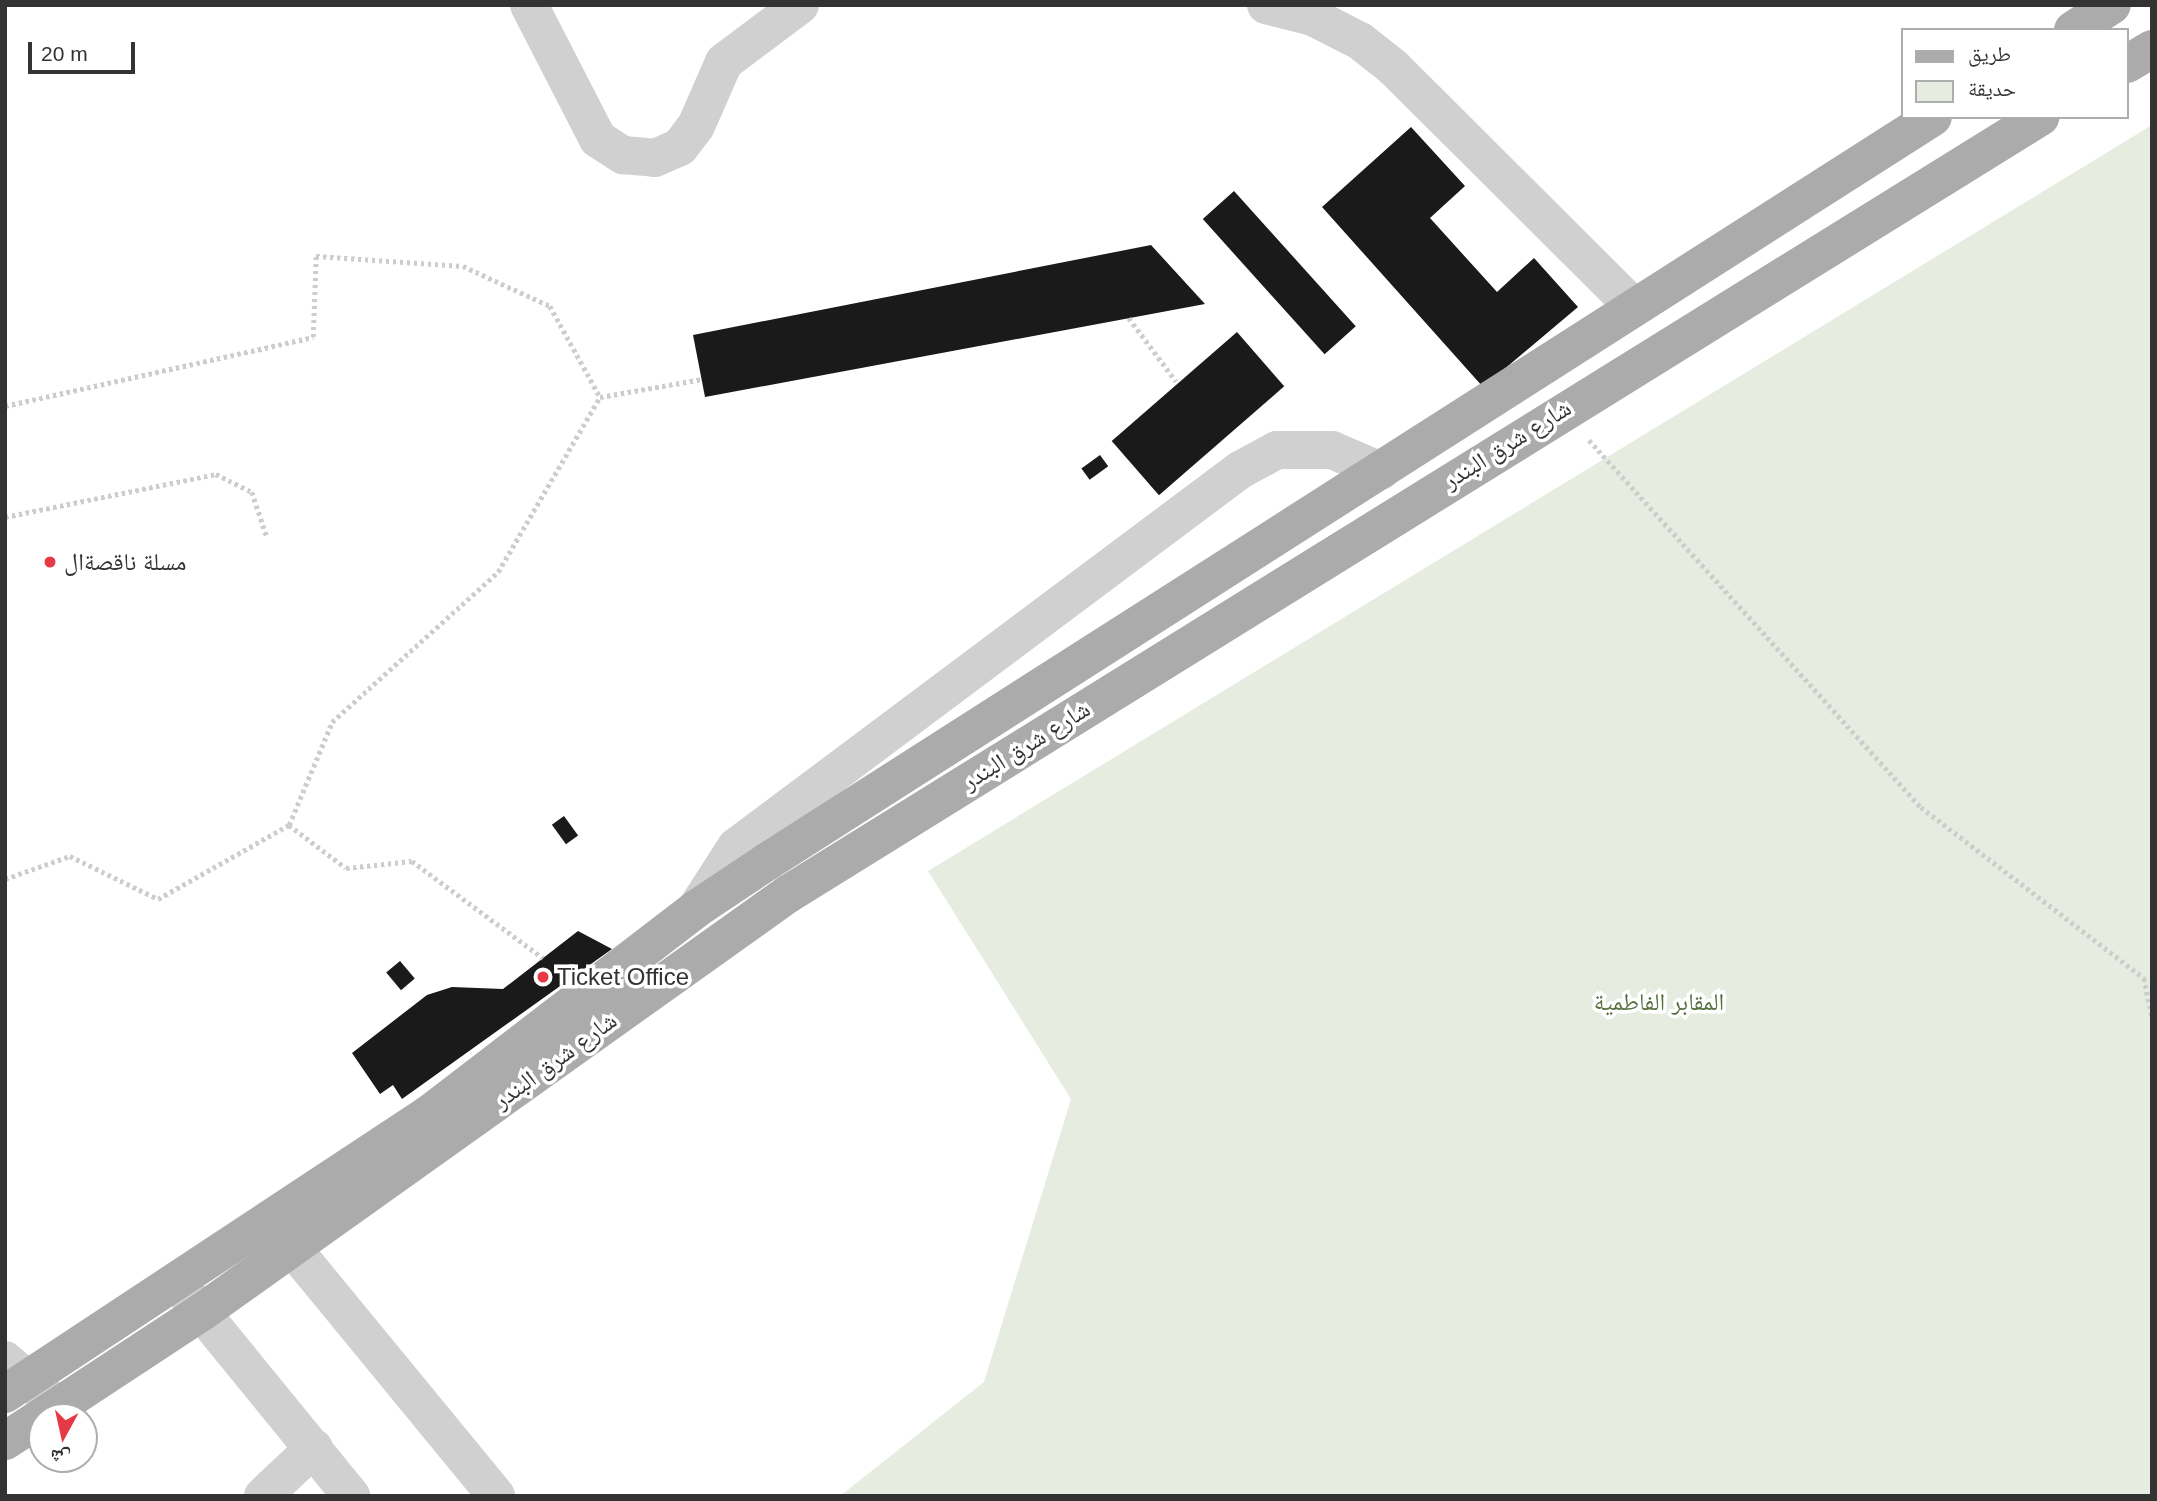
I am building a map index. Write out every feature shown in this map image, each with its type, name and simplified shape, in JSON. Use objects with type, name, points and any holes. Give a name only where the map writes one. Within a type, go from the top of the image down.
[{"type":"main road","points":[[2076,28],[2112,5]]},
{"type":"main road","points":[[2129,63],[2152,49]]},
{"type":"main road","name":"شارع شرق البندر","points":[[639,978],[696,909],[768,861],[1381,471],[1632,305],[1930,119]]},
{"type":"main road","name":"شارع شرق البندر","points":[[65,1403],[202,1312],[281,1234],[639,978],[788,894],[1670,343],[2037,119]]},
{"type":"main road","points":[[1632,305],[1670,343]]},
{"type":"main road","points":[[768,861],[788,894]]},
{"type":"main road","name":"شارع شرق البندر","points":[[13,1378],[177,1282],[281,1234]]},
{"type":"main road","name":"شارع شرق البندر","points":[[5,1441],[28,1427]]},
{"type":"street","points":[[529,5],[598,139],[623,155],[655,158],[680,147],[696,125],[724,62],[800,5]]},
{"type":"street","points":[[1266,5],[1319,11],[1393,67],[1632,305]]},
{"type":"street","points":[[696,909],[736,847],[1240,470],[1277,450],[1332,450],[1381,471]]},
{"type":"street","points":[[281,1234],[496,1496]]},
{"type":"street","points":[[177,1282],[351,1496]]},
{"type":"street","points":[[13,1378],[37,1403]]},
{"type":"street","points":[[263,1496],[314,1448]]},
{"type":"path","points":[[5,407],[313,337],[316,256],[463,266],[550,306],[600,397]]},
{"type":"path","points":[[1129,318],[1176,381]]},
{"type":"path","points":[[5,879],[70,856],[158,899],[289,825],[332,722],[498,572],[600,397],[702,379]]},
{"type":"path","points":[[1563,410],[1921,807],[2144,978],[2152,1016]]},
{"type":"path","points":[[5,517],[216,474],[253,492],[267,537]]},
{"type":"path","points":[[289,825],[346,868],[412,860],[543,958]]},
{"type":"green space","name":"المقابر الفاطمية","points":[[2152,125],[2152,1496],[840,1496],[984,1382],[1071,1099],[928,871]]},
{"type":"building","points":[[1411,127],[1465,186],[1430,218],[1497,292],[1534,258],[1578,307],[1483,387],[1322,207]]},
{"type":"building","points":[[1234,191],[1356,326],[1325,354],[1203,219]]},
{"type":"building","points":[[1151,245],[1205,304],[705,397],[693,335]]},
{"type":"building","points":[[1237,332],[1284,386],[1159,495],[1112,441]]},
{"type":"building","points":[[1100,455],[1108,466],[1090,480],[1081,469]]},
{"type":"building","points":[[564,816],[578,835],[566,844],[552,825]]},
{"type":"building","points":[[578,931],[612,949],[402,1099],[393,1085],[380,1094],[352,1053],[427,995],[452,987],[503,989]]},
{"type":"building","points":[[400,961],[415,979],[401,990],[386,973]]},
{"type":"place","name":"مسلة ناقصةال","points":[[50,562]]},
{"type":"place","name":"Ticket Office","points":[[543,977]]}]
